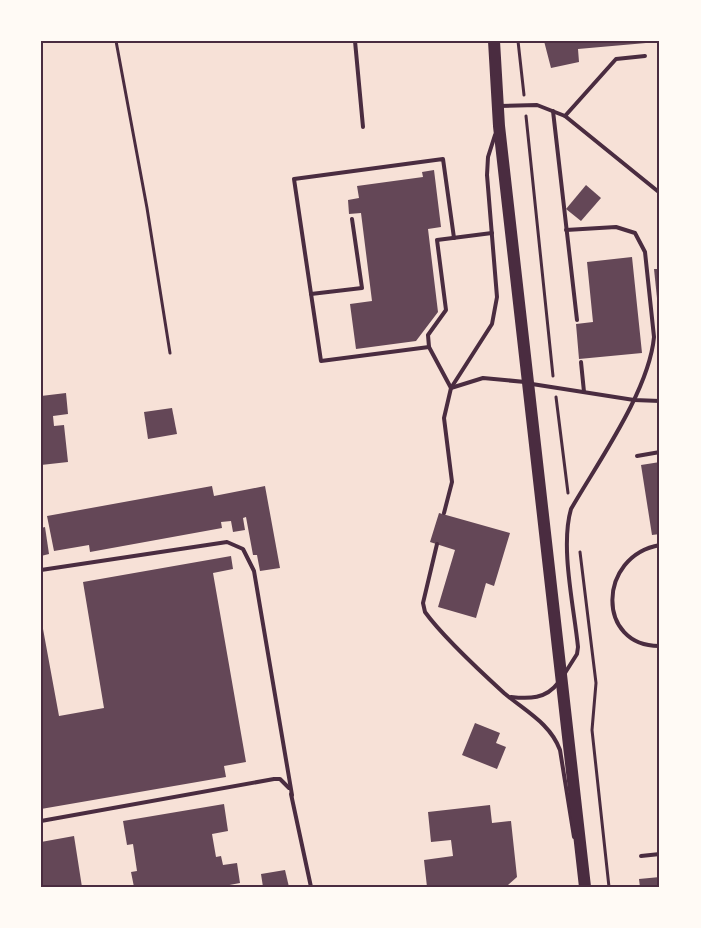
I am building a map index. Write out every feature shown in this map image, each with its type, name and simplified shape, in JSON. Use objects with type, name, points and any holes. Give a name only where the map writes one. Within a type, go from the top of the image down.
[{"type":"main road","points":[[494,41],[499,126],[586,887]]},
{"type":"lane","points":[[356,41],[363,127]]},
{"type":"lane","points":[[565,116],[616,59],[645,56]]},
{"type":"lane","points":[[498,106],[537,105],[565,116],[660,194]]},
{"type":"lane","points":[[552,110],[577,320]]},
{"type":"lane","points":[[444,513],[452,482],[444,425],[451,388],[487,333],[495,312],[497,297],[488,189],[488,157],[499,126]]},
{"type":"lane","points":[[429,347],[321,361],[294,179],[443,159],[454,238]]},
{"type":"lane","points":[[311,294],[362,288],[352,219]]},
{"type":"lane","points":[[510,698],[542,696],[550,693],[577,654],[578,647],[567,539],[571,509],[634,400],[652,349],[654,337],[648,273],[642,244],[635,233],[622,228],[566,230]]},
{"type":"lane","points":[[451,388],[429,347],[428,336],[446,310],[437,240],[492,233]]},
{"type":"lane","points":[[581,362],[584,392]]},
{"type":"lane","points":[[451,388],[483,378],[528,383],[634,400],[660,402]]},
{"type":"lane","points":[[637,456],[660,452]]},
{"type":"lane","points":[[41,570],[227,542],[243,549],[254,571],[292,795],[311,887]]},
{"type":"lane","points":[[437,544],[423,603],[425,612],[510,698],[547,727],[555,738],[562,763],[570,823],[583,863]]},
{"type":"lane","points":[[660,546],[636,554],[627,561],[612,584],[610,598],[616,619],[632,639],[642,644],[660,646]]},
{"type":"lane","points":[[41,821],[274,779],[285,782],[292,795]]},
{"type":"lane","points":[[641,856],[660,854]]},
{"type":"path","points":[[116,41],[149,218],[170,353]]},
{"type":"path","points":[[518,41],[555,388],[571,509]]},
{"type":"path","points":[[579,547],[596,683],[592,730],[609,887]]},
{"type":"building","points":[[544,41],[646,41],[646,43],[578,49],[579,62],[551,68]]},
{"type":"building","points":[[434,170],[441,227],[428,229],[438,312],[416,341],[356,349],[350,304],[372,301],[361,213],[349,214],[348,200],[359,198],[357,186],[423,177],[422,172]]},
{"type":"building","points":[[586,185],[601,198],[581,221],[566,209]]},
{"type":"building","points":[[632,257],[642,353],[579,359],[576,324],[593,322],[587,262]]},
{"type":"building","points":[[654,269],[660,269],[660,297],[657,298]]},
{"type":"building","points":[[66,393],[68,414],[53,416],[54,426],[64,425],[68,462],[41,465],[41,429],[43,429],[41,396]]},
{"type":"building","points":[[172,408],[177,434],[148,439],[144,412]]},
{"type":"building","points":[[660,462],[660,534],[652,535],[641,465]]},
{"type":"building","points":[[212,486],[214,496],[265,486],[280,568],[260,571],[257,555],[253,555],[246,517],[243,518],[245,530],[233,532],[231,521],[221,522],[222,528],[90,552],[89,545],[54,551],[47,516]]},
{"type":"building","points":[[439,513],[510,533],[494,586],[486,583],[476,618],[438,607],[455,550],[430,542]]},
{"type":"building","points":[[45,527],[49,554],[41,556],[41,528]]},
{"type":"building","points":[[231,556],[233,569],[213,573],[246,762],[224,766],[226,777],[41,809],[41,618],[59,716],[104,708],[83,582]]},
{"type":"building","points":[[475,723],[500,733],[496,743],[506,747],[497,769],[462,755]]},
{"type":"building","points":[[224,804],[228,831],[212,834],[216,857],[221,856],[223,865],[237,863],[240,883],[219,887],[134,887],[131,872],[137,871],[133,844],[127,845],[123,821]]},
{"type":"building","points":[[490,805],[492,823],[511,821],[517,877],[508,885],[496,887],[427,887],[424,860],[453,856],[451,840],[431,842],[428,812]]},
{"type":"building","points":[[74,836],[82,887],[41,887],[41,842]]},
{"type":"building","points":[[285,870],[289,887],[263,887],[261,874]]},
{"type":"building","points":[[660,877],[660,887],[640,887],[639,879]]}]
